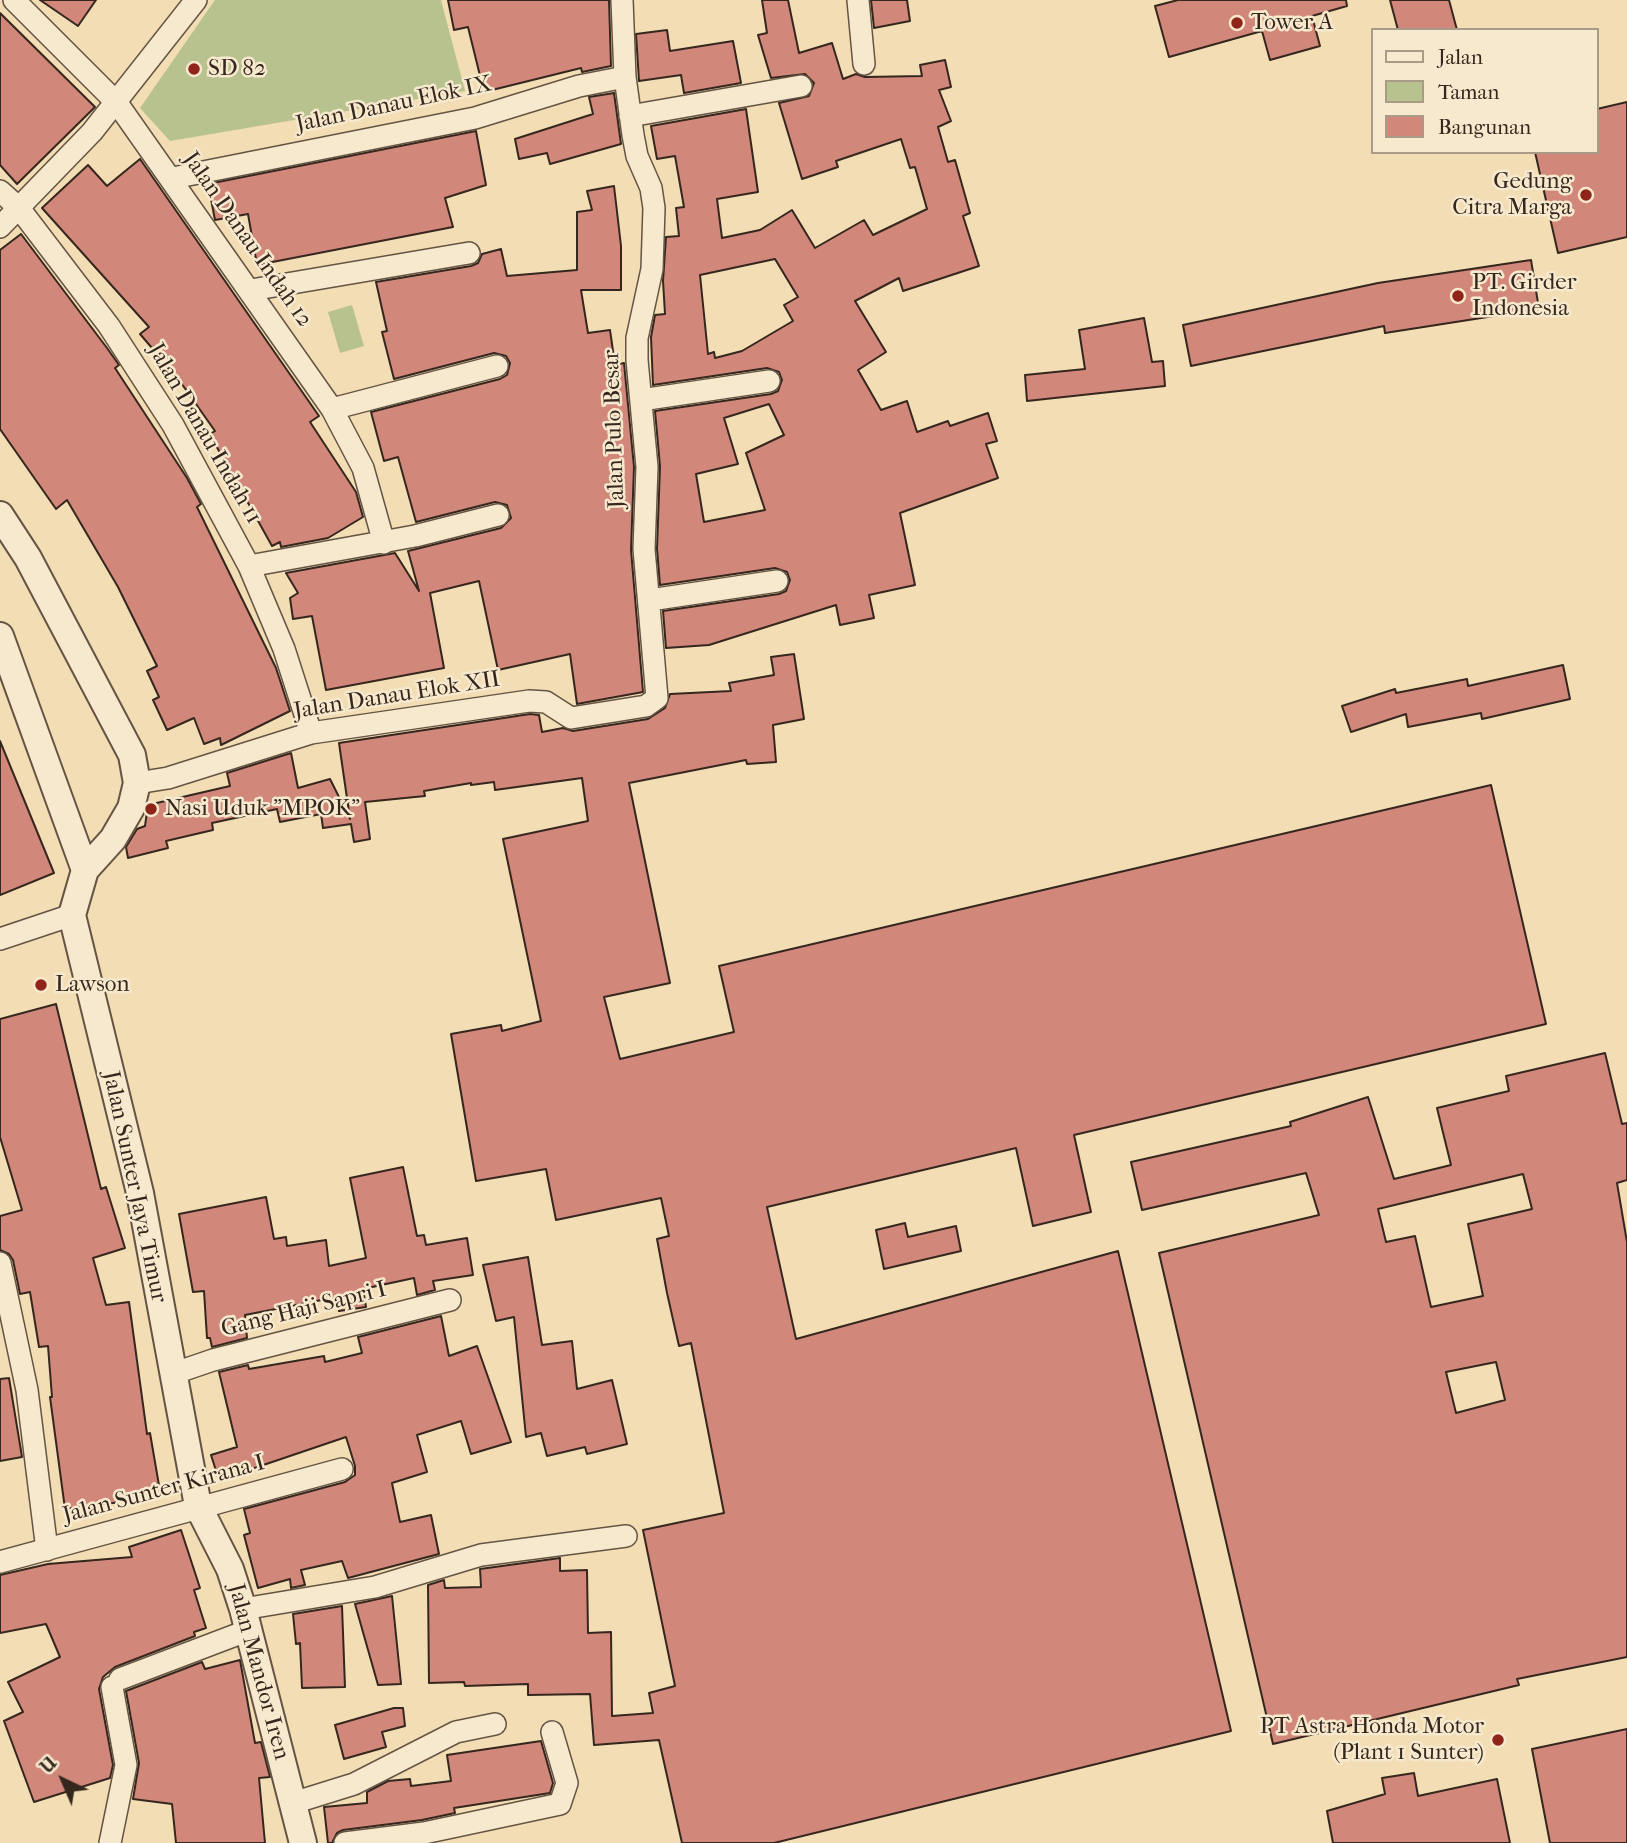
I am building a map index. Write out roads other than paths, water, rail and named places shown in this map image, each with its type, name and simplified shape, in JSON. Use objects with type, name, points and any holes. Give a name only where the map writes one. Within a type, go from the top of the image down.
[{"type":"street","points":[[0,227],[117,103],[196,0]]},
{"type":"street","name":"Jalan Pulo Besar","points":[[546,702],[571,718],[652,704],[657,698],[644,549],[647,467],[638,338],[652,269],[654,208],[651,188],[637,156],[630,116],[621,0]]},
{"type":"street","points":[[858,0],[864,64]]},
{"type":"street","name":"Jalan Danau Indah 12","points":[[18,1],[117,103],[173,178],[332,409],[363,468],[384,543]]},
{"type":"street","name":"Jalan Danau Elok IX","points":[[173,178],[475,118],[579,86],[625,77]]},
{"type":"street","points":[[630,116],[801,86]]},
{"type":"street","name":"Jalan Danau Indah 11","points":[[0,191],[19,208],[109,326],[173,425],[249,566],[284,649],[312,733]]},
{"type":"street","points":[[251,290],[469,253]]},
{"type":"street","points":[[332,409],[497,366]]},
{"type":"street","points":[[641,400],[769,381]]},
{"type":"street","points":[[0,515],[28,558],[132,755],[137,783],[124,824],[85,870],[0,636]]},
{"type":"street","points":[[249,566],[384,543],[498,515]]},
{"type":"street","points":[[650,600],[777,581]]},
{"type":"street","name":"Jalan Danau Elok XII","points":[[137,783],[168,778],[312,733],[529,701],[546,702]]},
{"type":"street","name":"Jalan Sunter Jaya Timur","points":[[85,870],[72,915],[140,1193],[198,1506]]},
{"type":"street","points":[[0,939],[72,915]]},
{"type":"street","points":[[0,1263],[27,1390],[47,1550]]},
{"type":"street","name":"Gang Haji Sapri I","points":[[172,1374],[213,1360],[450,1300]]},
{"type":"street","name":"Jalan Sunter Kirana I","points":[[0,1562],[342,1469]]},
{"type":"street","name":"Jalan Mandor Iren","points":[[198,1506],[230,1569],[246,1620],[303,1843]]},
{"type":"street","points":[[110,1843],[126,1765],[116,1683],[246,1620],[375,1587],[481,1555],[626,1535]]},
{"type":"street","points":[[293,1803],[354,1784],[456,1732],[495,1724]]},
{"type":"street","points":[[345,1843],[424,1833],[560,1804],[567,1783],[552,1732]]},
{"type":"place","name":"Tower A","points":[[1237,23]]},
{"type":"place","name":"SD 82","points":[[194,69]]},
{"type":"place","name":"Gedung Citra Marga","points":[[1586,195]]},
{"type":"place","name":"PT. Girder Indonesia","points":[[1458,296]]},
{"type":"place","name":"Nasi Uduk \"MPOK\"","points":[[151,809]]},
{"type":"place","name":"Lawson","points":[[41,985]]},
{"type":"place","name":"PT Astra Honda Motor (Plant 1 Sunter)","points":[[1498,1740]]}]
